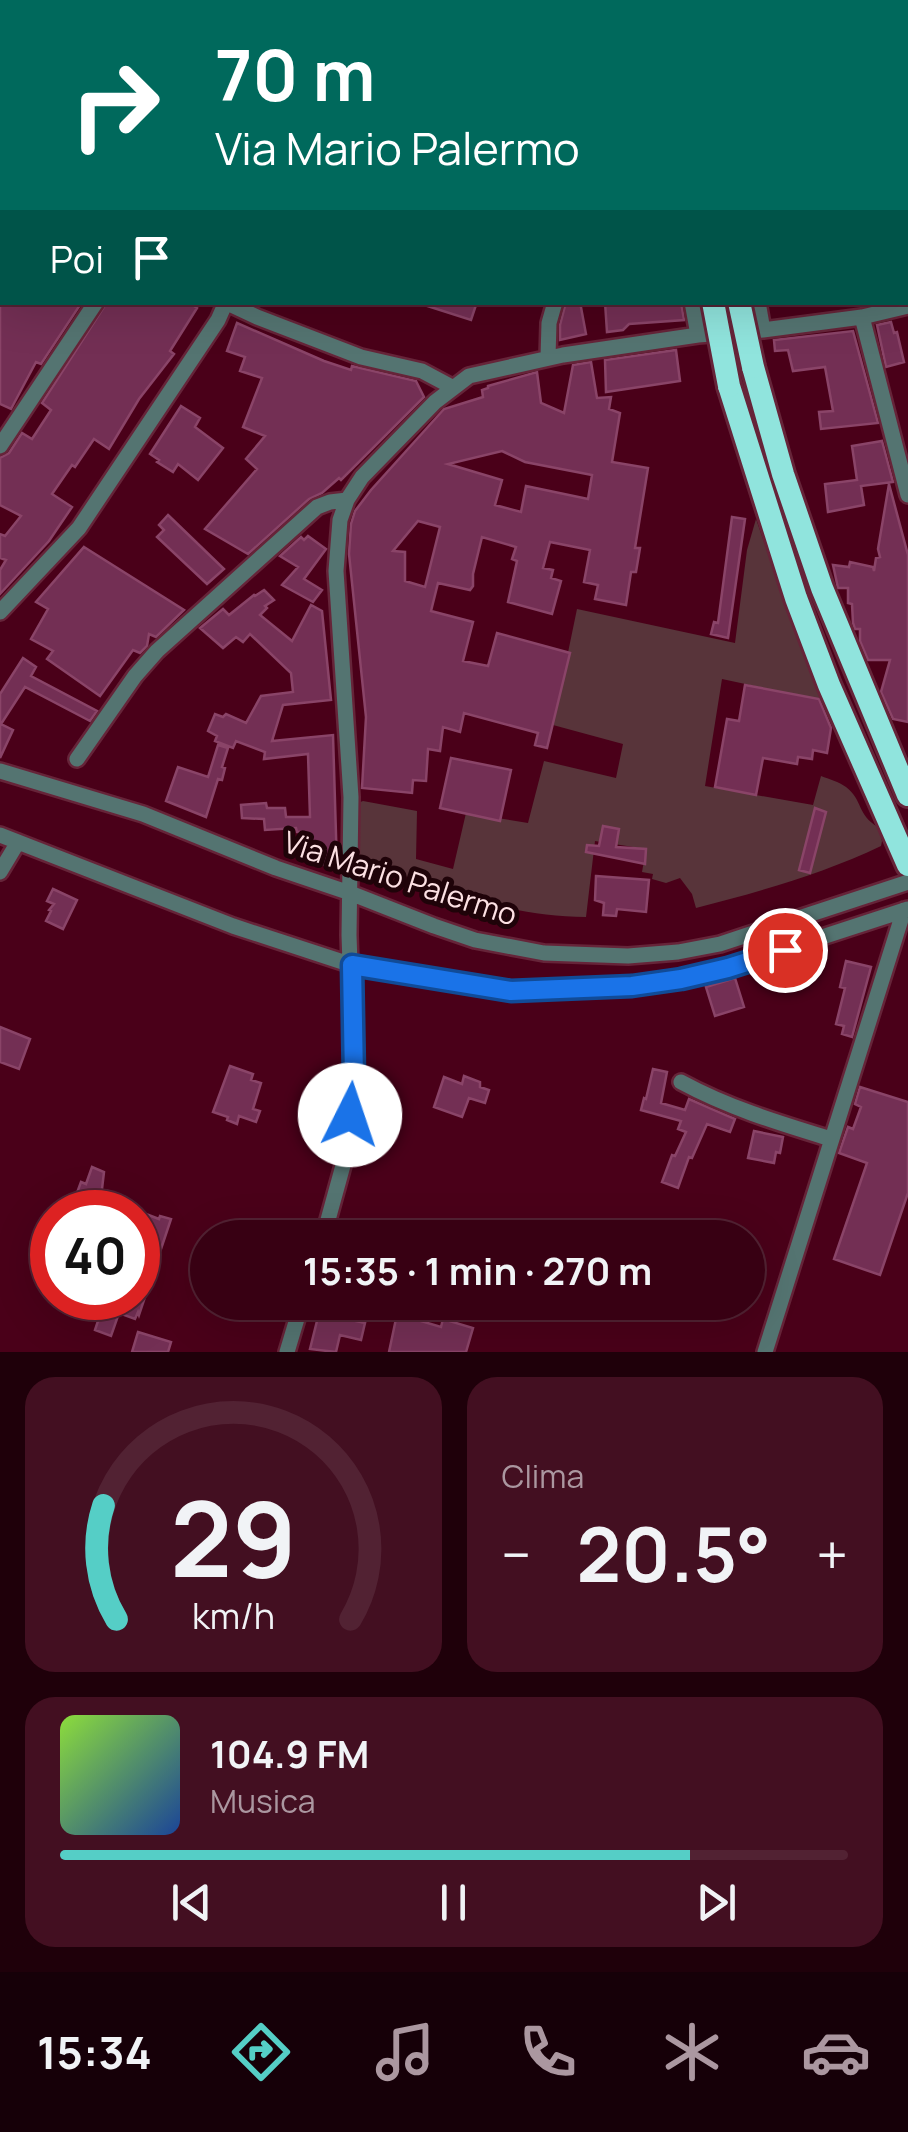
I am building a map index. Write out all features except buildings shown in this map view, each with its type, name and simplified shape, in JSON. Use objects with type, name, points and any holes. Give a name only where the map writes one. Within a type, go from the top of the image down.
[{"type":"highway","points":[[714,305],[730,386],[796,598],[908,865]]},
{"type":"highway","points":[[740,305],[783,474],[822,588],[908,795]]},
{"type":"street","points":[[0,446],[94,305]]},
{"type":"street","points":[[0,612],[80,528],[225,305]]},
{"type":"street","points":[[230,305],[361,357],[422,371],[452,388]]},
{"type":"street","points":[[548,357],[554,305]]},
{"type":"street","points":[[693,305],[698,336]]},
{"type":"street","points":[[759,305],[764,330]]},
{"type":"street","points":[[328,1220],[347,1150],[354,1079],[349,935],[351,797],[336,571],[340,520],[347,500],[362,477],[435,402],[480,372],[548,357],[764,330],[908,306]]},
{"type":"street","points":[[862,316],[908,495]]},
{"type":"street","points":[[890,427],[908,425]]},
{"type":"street","points":[[76,759],[134,676],[157,651],[317,508],[347,500]]},
{"type":"street","name":"Via Mario Palermo","points":[[0,771],[143,814],[276,868],[474,940],[544,953],[628,956],[720,944],[908,882]]},
{"type":"street","points":[[0,836],[233,926],[352,965],[511,991],[632,986],[681,979],[728,968],[906,910]]},
{"type":"street","points":[[0,872],[18,842]]},
{"type":"street","points":[[765,1352],[906,910]]},
{"type":"street","points":[[681,1082],[736,1108],[831,1138]]},
{"type":"street","points":[[287,1352],[297,1320]]},
{"type":"shaded area","points":[[756,519],[824,701],[722,679],[705,786],[813,805],[821,776],[851,792],[867,818],[878,827],[881,846],[790,882],[696,908],[692,894],[680,878],[666,883],[642,872],[646,849],[595,841],[586,917],[497,906],[357,857],[358,803],[363,801],[417,811],[416,859],[453,869],[466,813],[528,823],[544,761],[616,778],[623,744],[553,725],[577,609],[735,643],[747,550]]},
{"type":"route","points":[[350,1115],[354,1079],[352,965],[511,991],[632,986],[681,979],[785,950]]}]
